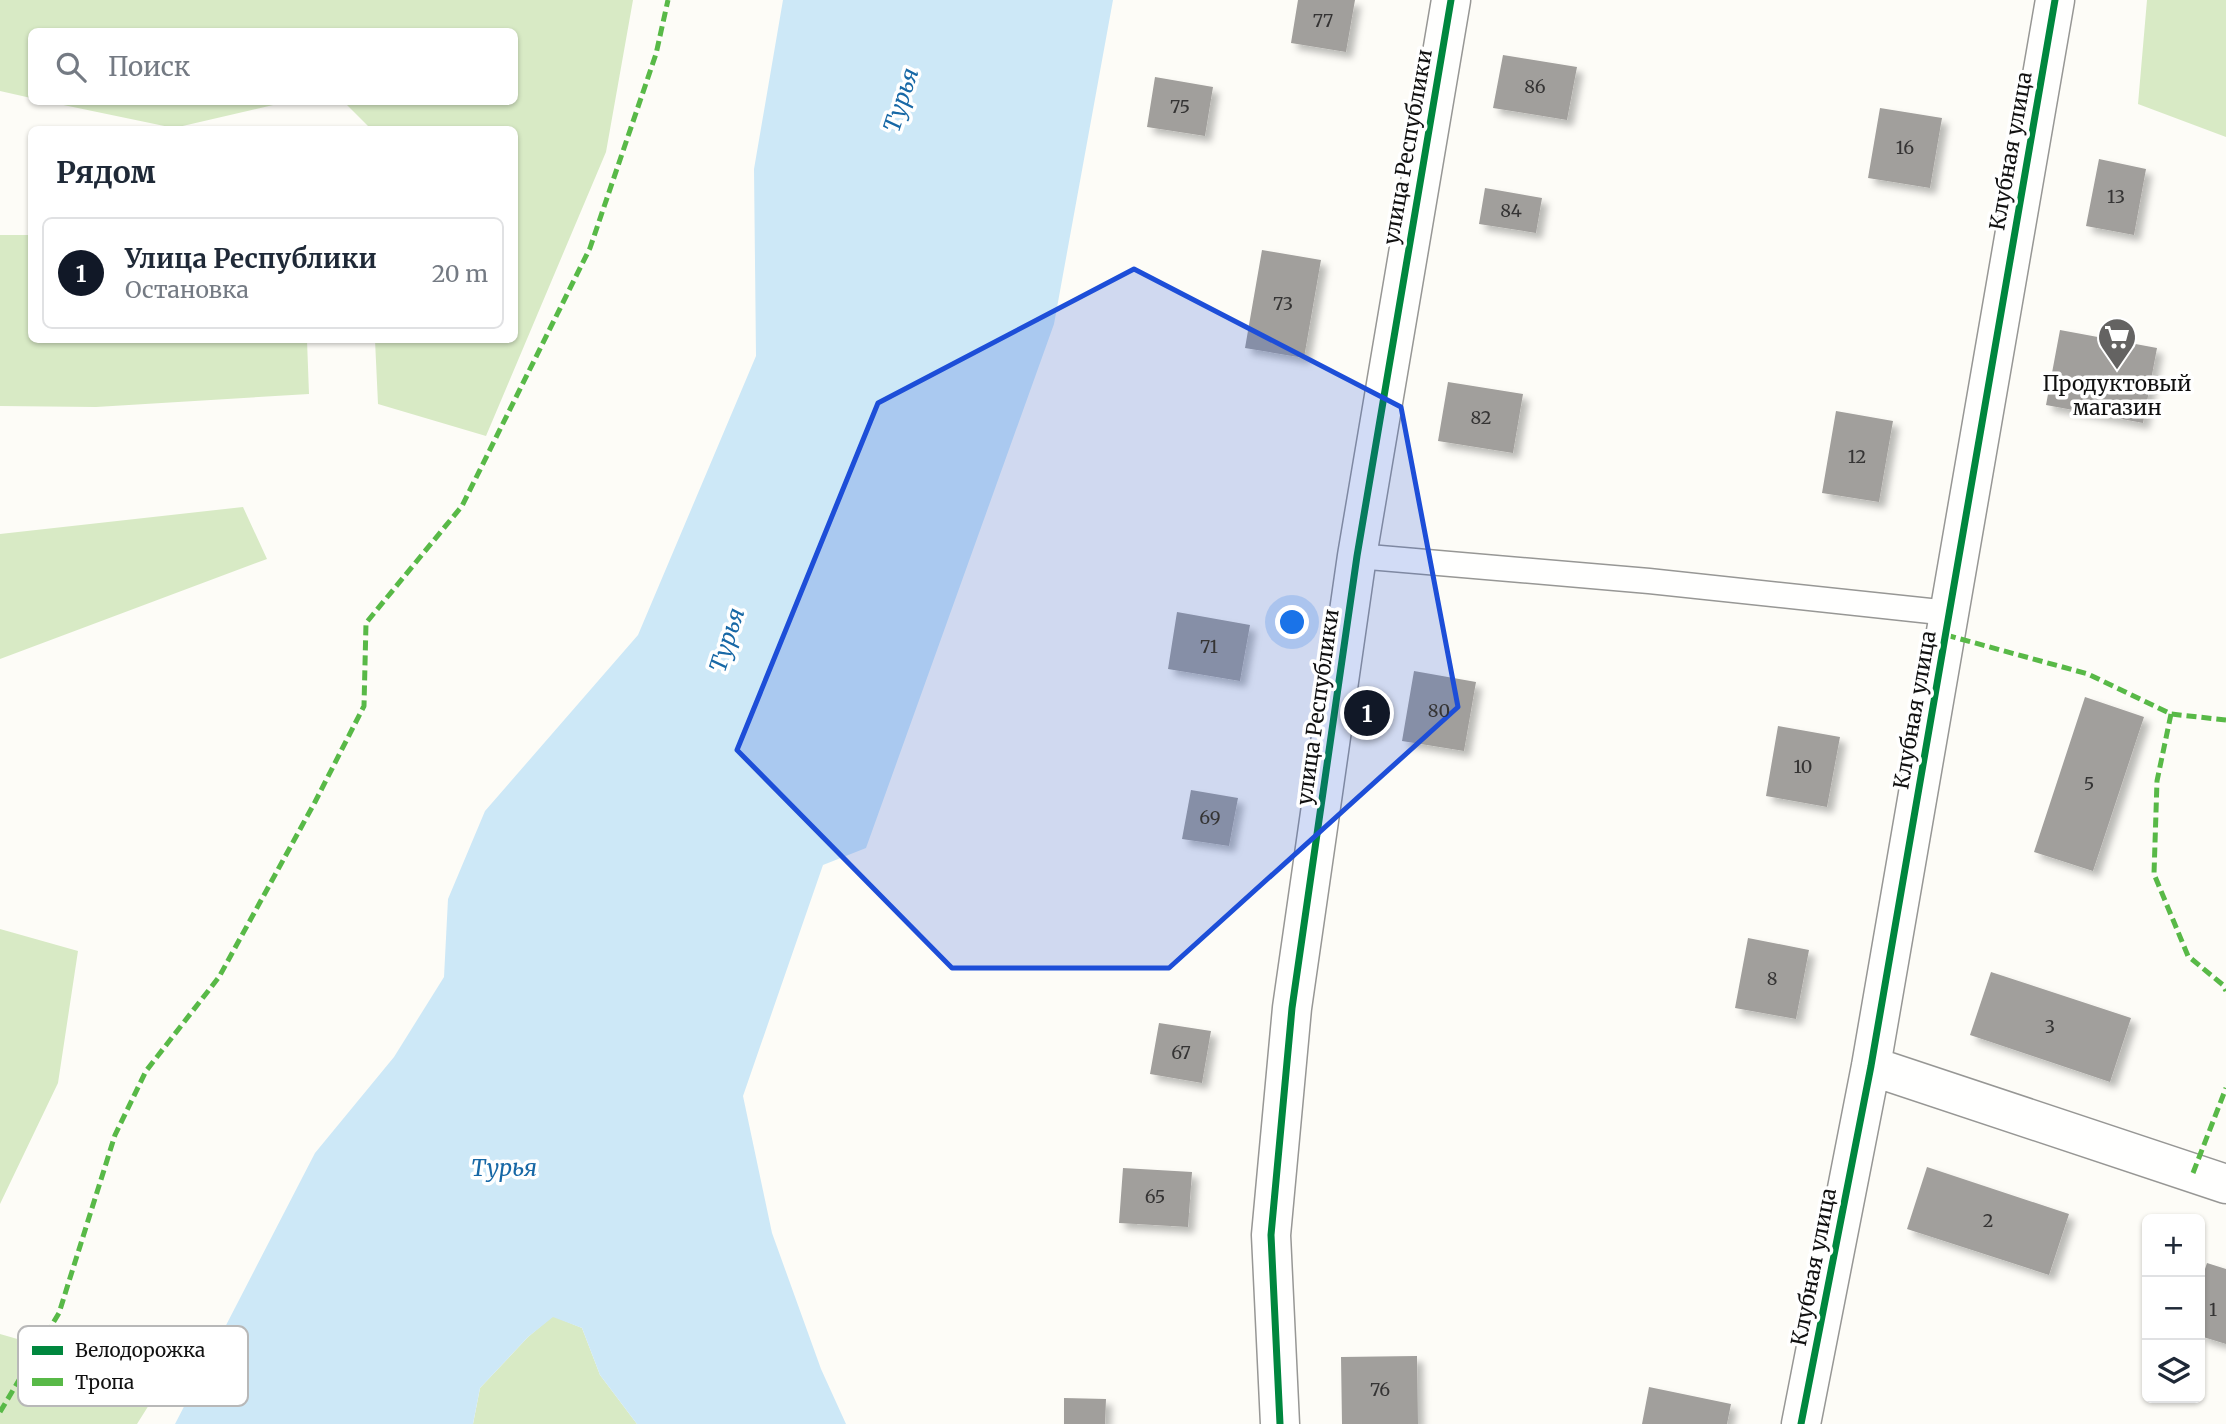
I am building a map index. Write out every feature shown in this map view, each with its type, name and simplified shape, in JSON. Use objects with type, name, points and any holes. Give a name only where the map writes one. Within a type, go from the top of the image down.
[{"type":"street","name":"улица Республики","points":[[1280,1424],[1271,1235],[1292,1008],[1357,556],[1451,0]]},
{"type":"street","name":"Клубная улица","points":[[1801,1424],[1871,1066],[2055,0]]},
{"type":"street","points":[[1871,1066],[2226,1184]]},
{"type":"lane","points":[[1357,556],[1648,581],[1949,613]]},
{"type":"highlighted area","points":[[1134,269],[1401,407],[1458,707],[1169,968],[952,968],[737,750],[878,403]]},
{"type":"green space","points":[[0,0],[633,0],[606,152],[486,436],[378,404],[375,343],[518,343],[518,126],[368,126],[347,105],[518,105],[518,28],[28,28],[28,97],[0,91]]},
{"type":"green space","points":[[2147,0],[2226,0],[2226,137],[2138,104]]},
{"type":"green space","points":[[63,105],[273,105],[183,126],[164,126]]},
{"type":"green space","points":[[0,235],[28,235],[28,343],[307,343],[309,394],[96,407],[0,406]]},
{"type":"green space","points":[[243,507],[267,559],[0,659],[0,534]]},
{"type":"green space","points":[[0,929],[78,951],[58,1083],[0,1204]]},
{"type":"green space","points":[[553,1316],[582,1328],[600,1375],[637,1424],[473,1424],[480,1388],[528,1337]]},
{"type":"green space","points":[[0,1334],[18,1339],[18,1406],[148,1406],[137,1424],[0,1424]]},
{"type":"water","name":"Турья","points":[[783,0],[1113,0],[1054,324],[866,848],[823,865],[743,1096],[772,1233],[821,1369],[846,1424],[637,1424],[600,1375],[582,1328],[553,1317],[528,1337],[480,1388],[473,1424],[175,1424],[184,1406],[248,1406],[248,1326],[226,1326],[315,1153],[394,1057],[444,977],[448,899],[485,811],[638,635],[756,356],[754,169]]},
{"type":"building","points":[[1298,0],[1355,0],[1346,52],[1291,43]]},
{"type":"building","points":[[1503,55],[1577,67],[1567,120],[1493,108]]},
{"type":"building","points":[[1155,77],[1213,87],[1205,136],[1147,127]]},
{"type":"building","points":[[1880,108],[1942,118],[1930,188],[1868,178]]},
{"type":"building","points":[[2099,159],[2146,169],[2134,235],[2086,226]]},
{"type":"building","points":[[1485,188],[1542,198],[1536,233],[1479,224]]},
{"type":"building","points":[[1262,250],[1321,260],[1304,358],[1245,348]]},
{"type":"building","points":[[2060,330],[2157,348],[2143,423],[2046,405]]},
{"type":"building","points":[[1448,382],[1523,394],[1513,453],[1438,441]]},
{"type":"building","points":[[1836,411],[1893,421],[1879,502],[1822,493]]},
{"type":"building","points":[[1177,612],[1250,625],[1240,681],[1168,669]]},
{"type":"building","points":[[1414,671],[1476,682],[1464,751],[1402,741]]},
{"type":"building","points":[[2085,697],[2144,717],[2093,871],[2034,852]]},
{"type":"building","points":[[1778,726],[1840,737],[1827,807],[1766,796]]},
{"type":"building","points":[[1191,790],[1238,798],[1229,846],[1182,839]]},
{"type":"building","points":[[1748,938],[1809,950],[1796,1019],[1735,1008]]},
{"type":"building","points":[[1991,972],[2131,1018],[2110,1082],[1970,1035]]},
{"type":"building","points":[[1159,1023],[1211,1031],[1202,1083],[1150,1074]]},
{"type":"building","points":[[1927,1167],[2069,1214],[2049,1275],[1907,1229]]},
{"type":"building","points":[[1123,1168],[1192,1172],[1188,1227],[1119,1223]]},
{"type":"building","points":[[2207,1263],[2226,1269],[2226,1344],[2205,1338]]},
{"type":"building","points":[[1417,1356],[1418,1424],[1342,1424],[1341,1357]]},
{"type":"building","points":[[1649,1387],[1731,1404],[1727,1424],[1642,1424]]},
{"type":"building","points":[[1064,1398],[1106,1399],[1105,1424],[1064,1424]]},
{"type":"marked path","points":[[51,1326],[59,1313],[115,1135],[146,1071],[219,977],[364,706],[366,623],[462,506],[590,248],[656,54],[668,0]]},
{"type":"marked path","points":[[1946,635],[2088,674],[2171,714],[2226,720]]},
{"type":"marked path","points":[[2171,714],[2157,781],[2154,874],[2188,956],[2223,985],[2226,991]]},
{"type":"marked path","points":[[2193,1173],[2226,1088]]},
{"type":"marked path","points":[[0,1412],[18,1382]]},
{"type":"cycle path","points":[[1280,1424],[1271,1235],[1292,1008],[1357,556],[1451,0]]},
{"type":"cycle path","points":[[1801,1424],[1871,1066],[2055,0]]},
{"type":"place","name":"Продуктовый магазин","points":[[2117,371]]},
{"type":"place","name":"Улица Республики","points":[[1367,713]]}]
